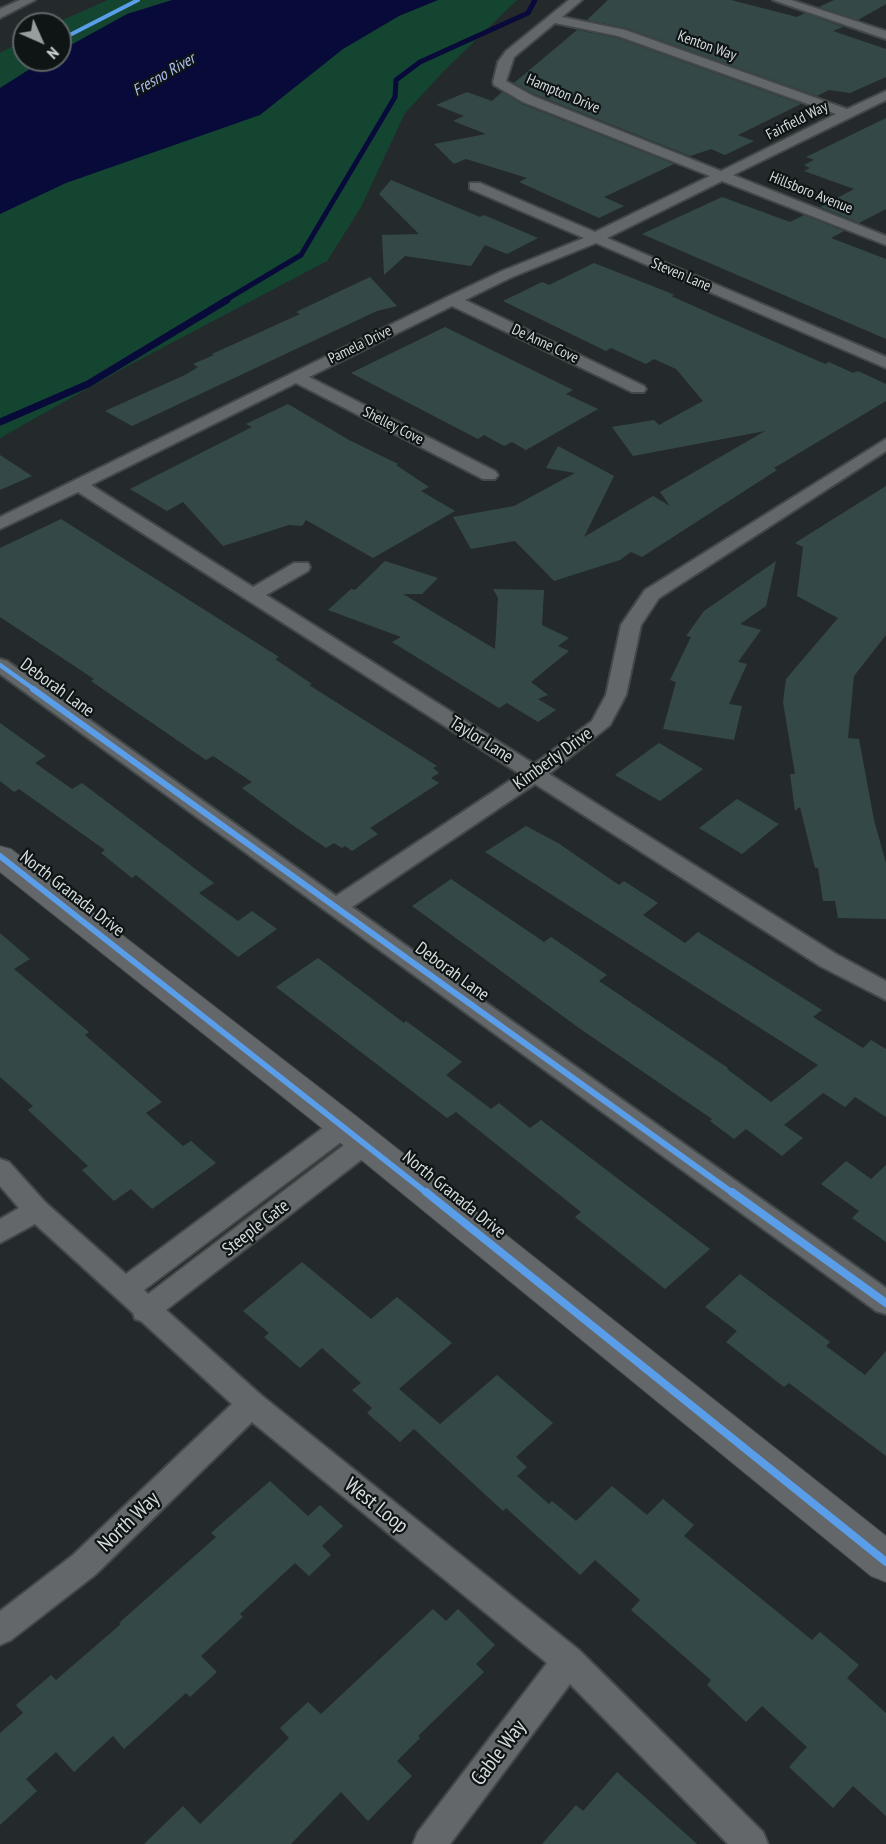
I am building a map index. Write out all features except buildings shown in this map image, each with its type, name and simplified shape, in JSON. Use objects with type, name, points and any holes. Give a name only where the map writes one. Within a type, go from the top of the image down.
[{"type":"street","name":"Hampton Drive","points":[[576,0],[504,62],[500,82],[528,99],[724,176]]},
{"type":"street","points":[[0,14],[22,1]]},
{"type":"street","points":[[787,1],[886,35]]},
{"type":"street","name":"Kenton Way","points":[[554,19],[621,33],[848,114]]},
{"type":"street","name":"Fairfield Way","points":[[724,176],[886,95]]},
{"type":"street","name":"Pamela Drive","points":[[0,524],[452,300],[507,274],[596,238],[724,176]]},
{"type":"street","name":"Hillsboro Avenue","points":[[724,176],[886,241]]},
{"type":"street","name":"Steven Lane","points":[[475,186],[886,363]]},
{"type":"street","name":"De Anne Cove","points":[[452,300],[638,388]]},
{"type":"street","name":"Shelley Cove","points":[[297,376],[489,475]]},
{"type":"street","name":"Kimberly Drive","points":[[335,907],[535,774],[600,725],[616,694],[631,625],[652,594],[886,444]]},
{"type":"street","name":"Taylor Lane","points":[[79,485],[828,960],[886,991]]},
{"type":"street","points":[[253,595],[301,567]]},
{"type":"street","name":"Deborah Lane","points":[[0,665],[886,1303]]},
{"type":"street","name":"North Granada Drive","points":[[0,856],[355,1135],[886,1562]]},
{"type":"street","name":"Steeple Gate","points":[[124,1290],[355,1135]]},
{"type":"street","name":"Steeple Gate","points":[[145,1311],[355,1135]]},
{"type":"street","name":"West Loop","points":[[0,1169],[36,1210],[145,1311],[251,1404],[568,1661],[751,1844]]},
{"type":"street","points":[[0,1232],[36,1210]]},
{"type":"street","name":"North Way","points":[[0,1630],[84,1565],[251,1404]]},
{"type":"street","name":"Gable Way","points":[[430,1844],[568,1661]]},
{"type":"green space","points":[[108,0],[517,0],[444,71],[405,113],[361,207],[327,261],[124,368],[0,438],[0,53],[12,46],[12,72],[72,72],[72,16]]},
{"type":"water","name":"Fresno River","points":[[172,0],[438,0],[399,16],[343,49],[260,115],[66,183],[0,214],[0,88],[25,72],[72,72],[72,44],[127,14]]},
{"type":"waterway","points":[[224,301],[301,255],[395,97],[396,80],[420,62],[528,13],[535,0]]},
{"type":"waterway","points":[[0,422],[88,384],[227,300]]},
{"type":"cycle path","points":[[72,34],[138,0]]},
{"type":"cycle path","points":[[0,665],[886,1303]]},
{"type":"cycle path","points":[[0,856],[344,1126],[886,1562]]}]
